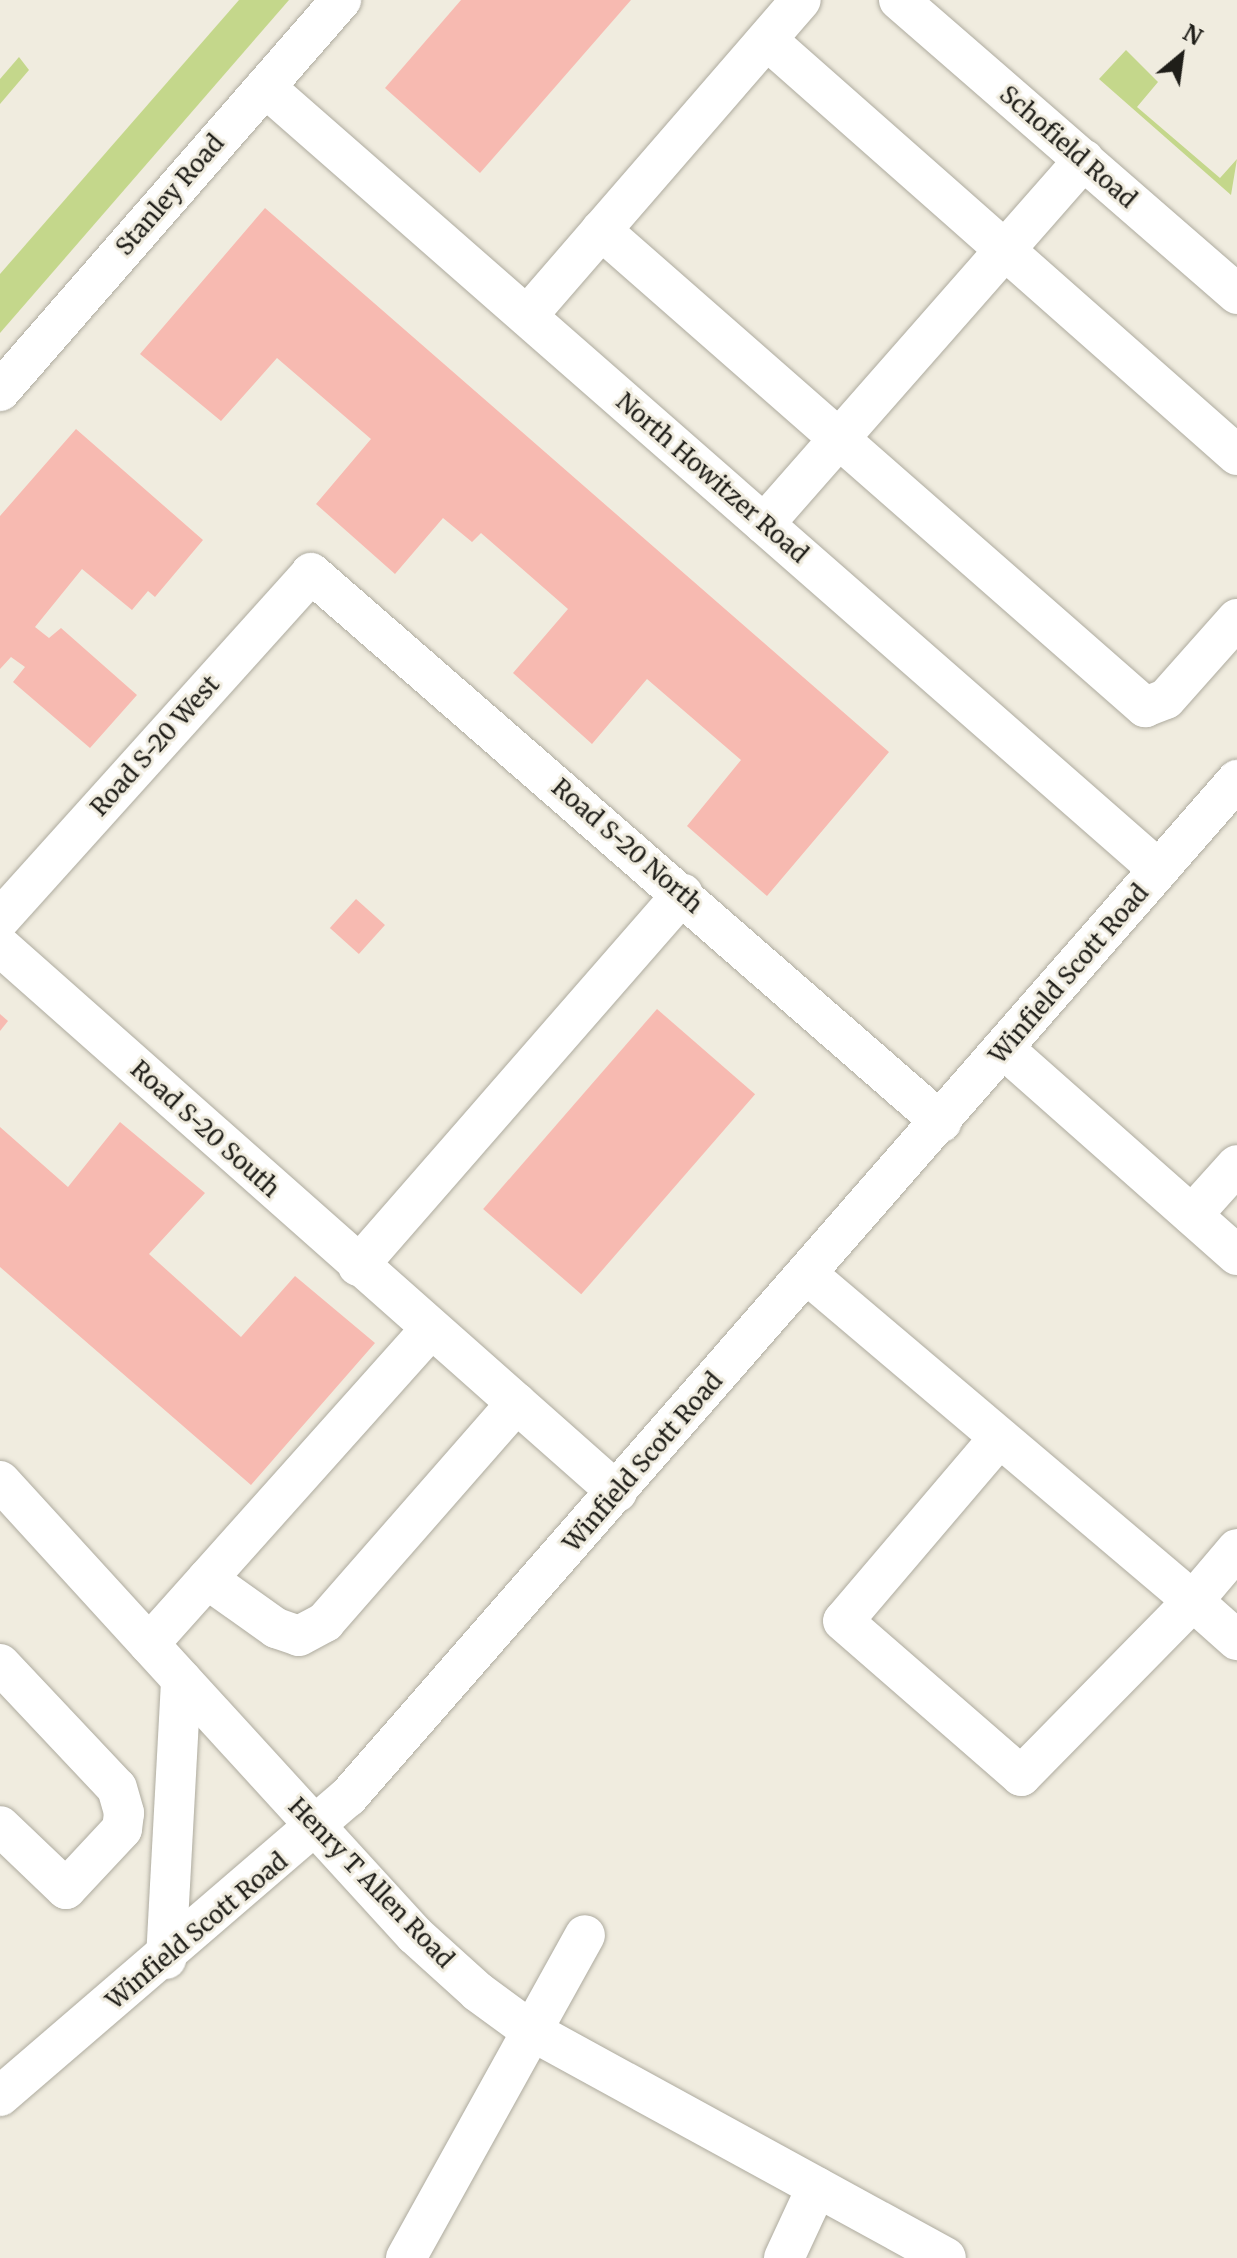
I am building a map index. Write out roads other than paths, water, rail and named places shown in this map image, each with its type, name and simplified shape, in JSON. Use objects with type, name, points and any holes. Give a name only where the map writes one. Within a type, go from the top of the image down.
[{"type":"street","name":"Stanley Road","points":[[0,391],[341,0]]},
{"type":"street","points":[[527,316],[801,0]]},
{"type":"street","name":"Schofield Road","points":[[899,0],[1237,294]]},
{"type":"street","points":[[767,40],[1237,455]]},
{"type":"street","name":"North Howitzer Road","points":[[265,87],[1159,870]]},
{"type":"street","points":[[764,524],[1084,160]]},
{"type":"street","points":[[601,230],[837,441],[1145,707],[1166,699],[1237,619]]},
{"type":"street","name":"Road S-20 North","points":[[311,573],[941,1122]]},
{"type":"street","name":"Road S-20 West","points":[[0,919],[311,573]]},
{"type":"street","name":"Winfield Scott Road","points":[[0,2096],[317,1829],[808,1275],[1237,780]]},
{"type":"street","points":[[358,1266],[683,894]]},
{"type":"street","name":"Road S-20 South","points":[[0,946],[419,1322],[617,1492]]},
{"type":"street","points":[[1004,1049],[1237,1255]]},
{"type":"street","points":[[1192,1215],[1237,1165]]},
{"type":"street","points":[[808,1275],[1237,1640]]},
{"type":"street","points":[[149,1644],[207,1579],[419,1322]]},
{"type":"street","points":[[207,1579],[276,1628],[299,1636],[325,1622],[517,1403]]},
{"type":"street","points":[[999,1438],[843,1621],[1021,1776],[1193,1601],[1237,1549]]},
{"type":"street","name":"Henry T Allen Road","points":[[0,1481],[415,1935],[530,2030],[946,2258]]},
{"type":"street","points":[[0,1664],[117,1788],[124,1813],[122,1829],[66,1889],[0,1826]]},
{"type":"street","points":[[166,1959],[181,1679]]},
{"type":"street","points":[[406,2258],[585,1935]]},
{"type":"street","points":[[784,2258],[817,2187]]}]
